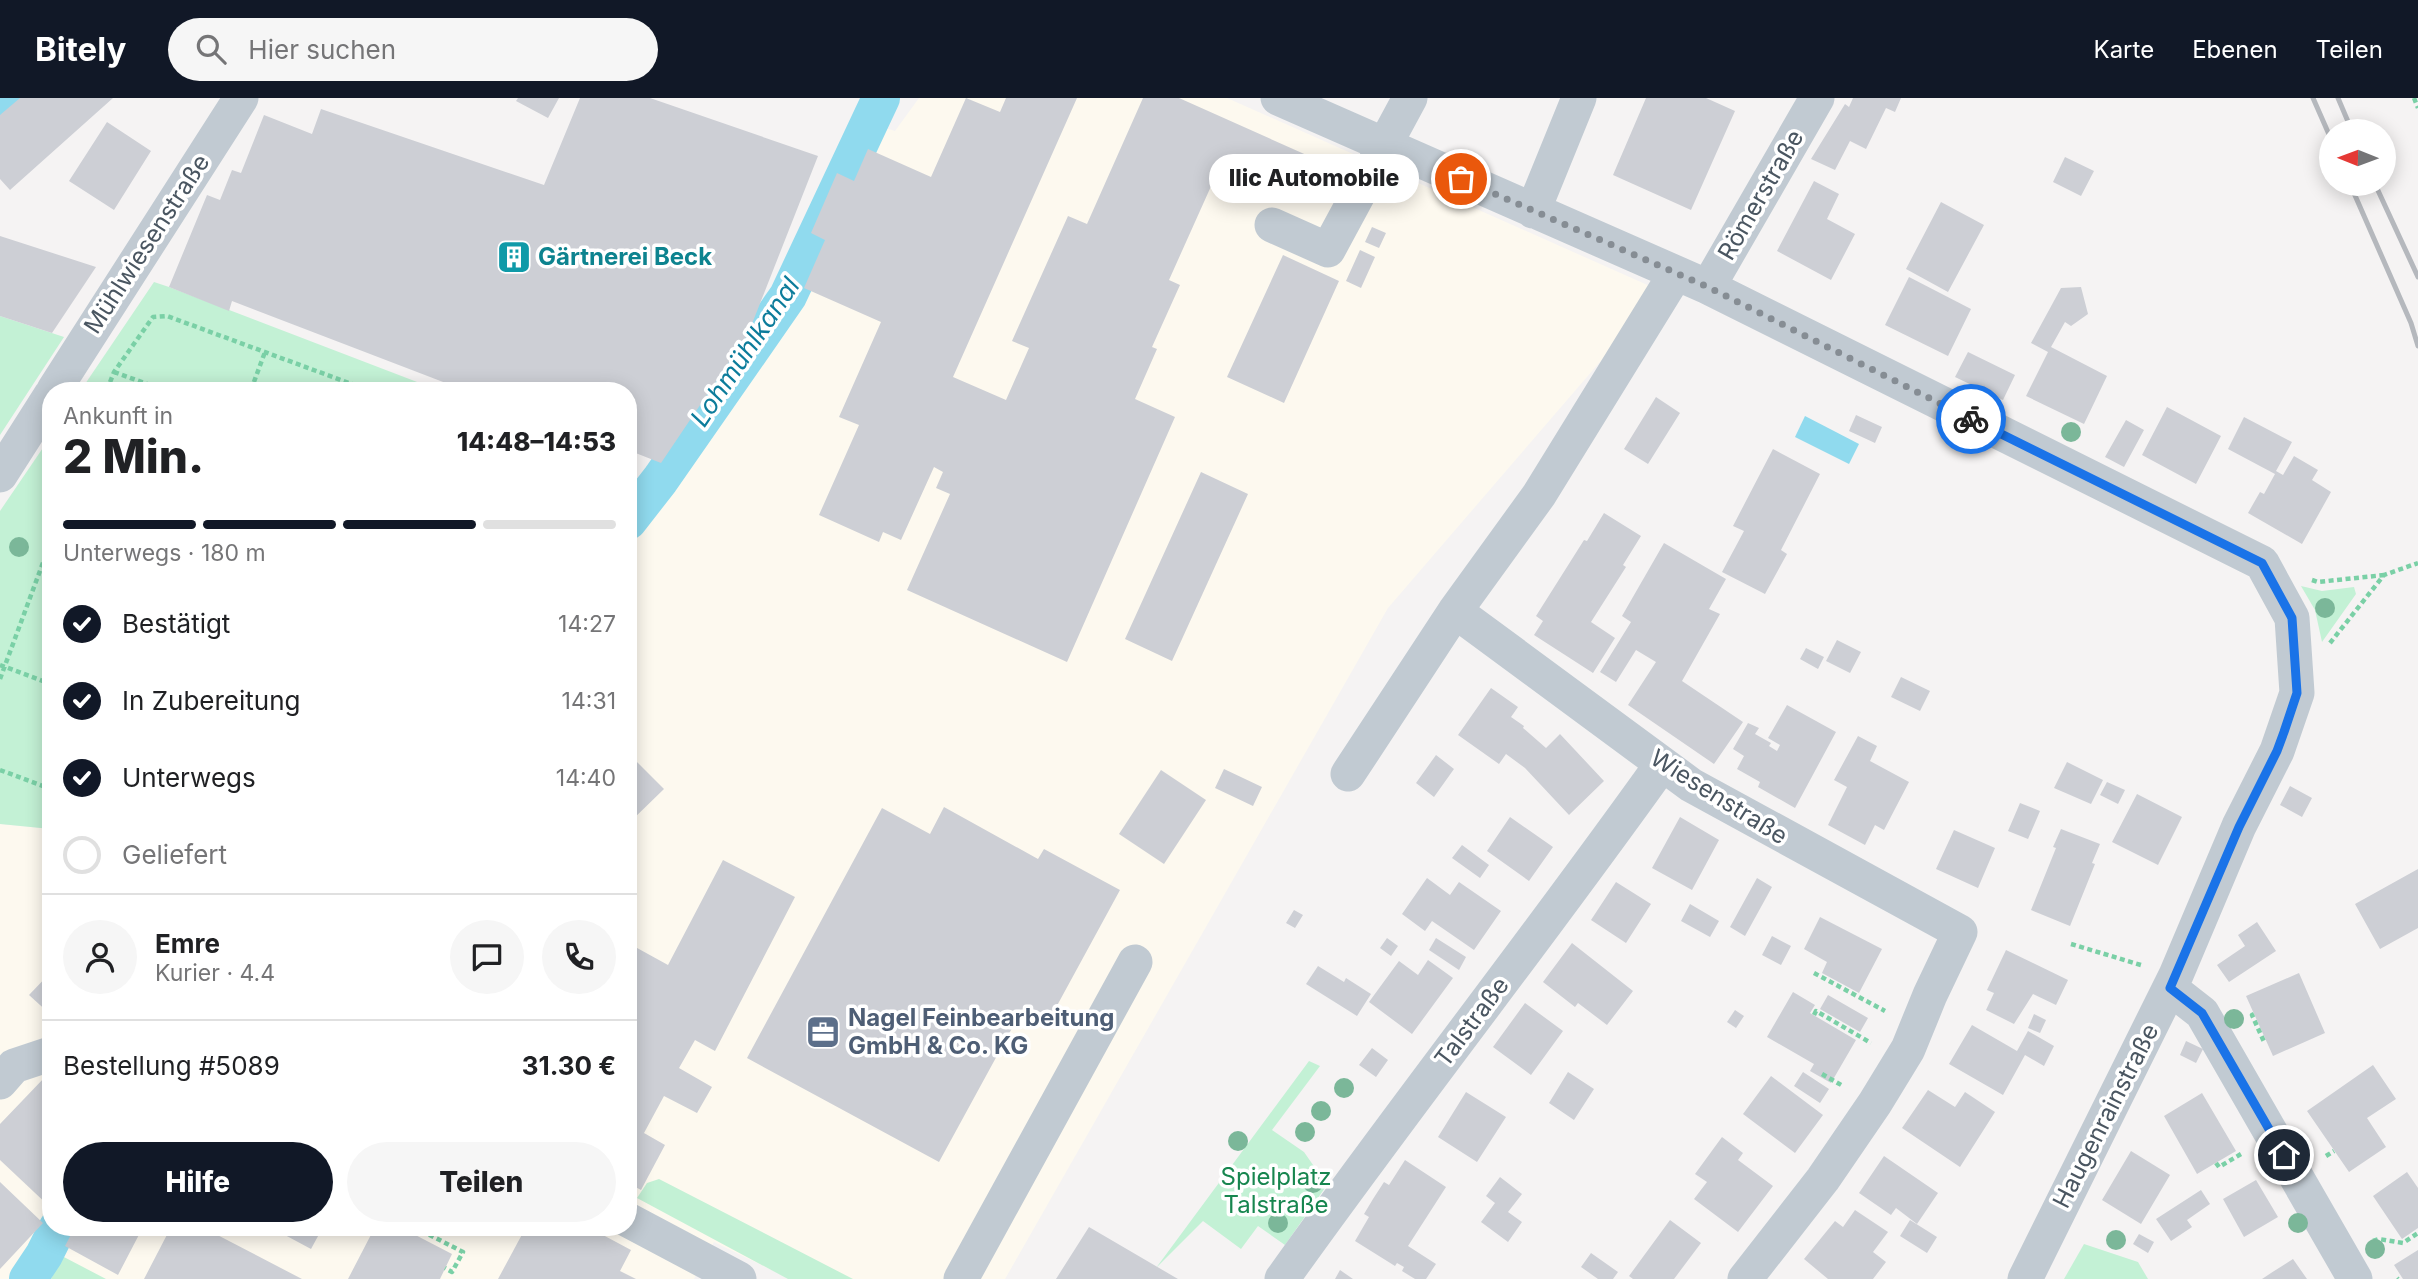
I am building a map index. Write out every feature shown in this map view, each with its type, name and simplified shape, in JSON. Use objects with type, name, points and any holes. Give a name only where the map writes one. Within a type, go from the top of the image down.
[{"type":"street","name":"Mühlwiesenstraße","points":[[59,382],[241,98]]},
{"type":"street","name":"Römerstraße","points":[[1278,98],[1708,287],[2262,563]]},
{"type":"street","points":[[1272,225],[1328,250],[1410,98]]},
{"type":"street","points":[[1532,211],[1579,98]]},
{"type":"street","name":"Römerstraße","points":[[1708,287],[1811,99]]},
{"type":"street","points":[[1348,774],[1455,611],[1539,495],[1676,273]]},
{"type":"street","points":[[0,475],[42,409]]},
{"type":"street","name":"Haugenrainstraße","points":[[2025,1279],[2173,982],[2239,827],[2277,751],[2297,693],[2292,618],[2262,563]]},
{"type":"street","name":"Wiesenstraße","points":[[1455,611],[1691,785],[1960,932],[1901,1061],[1824,1179],[1745,1279]]},
{"type":"street","name":"Talstraße","points":[[1282,1279],[1661,764]]},
{"type":"street","points":[[961,1279],[1135,962]]},
{"type":"street","points":[[2173,982],[2202,1013],[2355,1279]]},
{"type":"street","points":[[0,1082],[14,1066],[42,1057]]},
{"type":"street","points":[[637,1225],[739,1279]]},
{"type":"path","points":[[2414,98],[2418,108]]},
{"type":"path","points":[[110,382],[114,372],[153,317],[167,316],[346,382]]},
{"type":"path","points":[[254,382],[265,352]]},
{"type":"path","points":[[114,372],[142,382]]},
{"type":"path","points":[[2262,563],[2318,582],[2384,575],[2418,563]]},
{"type":"path","points":[[0,679],[2,666],[42,565]]},
{"type":"path","points":[[2297,693],[2338,631],[2384,575]]},
{"type":"path","points":[[2,666],[42,681]]},
{"type":"path","points":[[0,770],[42,786]]},
{"type":"path","points":[[2071,944],[2173,982]]},
{"type":"path","points":[[1814,973],[1916,1028]]},
{"type":"path","points":[[1814,1015],[1816,1011],[1901,1061]]},
{"type":"path","points":[[2255,1014],[2252,1015],[2255,1022]]},
{"type":"path","points":[[2326,1156],[2334,1151]]},
{"type":"path","points":[[2365,1244],[2379,1239],[2403,1243],[2418,1233]]},
{"type":"path","points":[[432,1236],[463,1252],[452,1272],[445,1268]]},
{"type":"shaded area","points":[[919,98],[1227,98],[1661,291],[1388,608],[1005,1279],[790,1279],[714,1242],[694,1279],[0,1279],[0,824],[42,828],[42,1236],[637,1236],[637,527],[785,317],[816,246],[799,238],[843,146],[862,154],[876,125],[895,131]]},
{"type":"green space","points":[[154,282],[417,382],[86,382]]},
{"type":"green space","points":[[0,316],[64,337],[0,435]]},
{"type":"green space","points":[[42,449],[42,828],[0,824],[0,511]]},
{"type":"green space","points":[[2301,586],[2322,591],[2354,587],[2356,594],[2322,642],[2315,610]]},
{"type":"green space","name":"Spielplatz Talstraße","points":[[1309,1061],[1320,1066],[1272,1130],[1304,1152],[1327,1185],[1285,1245],[1258,1226],[1241,1249],[1203,1221],[1156,1268]]},
{"type":"green space","points":[[659,1179],[853,1279],[788,1279],[637,1198],[647,1183]]},
{"type":"green space","points":[[2084,1244],[2138,1262],[2148,1279],[2064,1279]]},
{"type":"green space","points":[[62,1256],[106,1279],[51,1279]]},
{"type":"water","points":[[1805,416],[1859,444],[1849,464],[1795,437]]},
{"type":"building","points":[[20,98],[113,98],[10,190],[0,179],[0,115]]},
{"type":"building","points":[[518,98],[559,98],[548,118],[516,101]]},
{"type":"building","name":"Gärtnerei Beck","points":[[580,98],[650,98],[818,156],[748,334],[661,463],[637,454],[637,382],[443,382],[232,301],[229,311],[169,287],[207,195],[220,200],[232,170],[241,173],[264,115],[312,134],[321,109],[544,185]]},
{"type":"building","points":[[966,98],[1000,112],[1006,98],[1077,98],[953,377],[1006,400],[1029,348],[1012,341],[1068,216],[1087,224],[1143,98],[1179,98],[1320,161],[1303,200],[1221,164],[1169,280],[1180,285],[1152,347],[1157,349],[1135,399],[1175,417],[1067,662],[907,590],[950,494],[936,488],[943,472],[934,467],[901,540],[883,532],[879,542],[819,515],[859,425],[839,417],[881,322],[804,288],[825,240],[811,233],[837,173],[854,181],[868,149],[931,177]]},
{"type":"building","points":[[1646,98],[1706,98],[1735,111],[1691,210],[1613,175]]},
{"type":"building","points":[[1853,98],[1901,98],[1895,112],[1886,108],[1866,149],[1850,141],[1835,170],[1811,159],[1845,104],[1849,107]]},
{"type":"building","points":[[107,122],[151,151],[114,210],[69,181]]},
{"type":"building","points":[[2065,157],[2094,171],[2081,196],[2053,182]]},
{"type":"building","points":[[1814,181],[1839,194],[1827,219],[1855,234],[1831,280],[1777,251]]},
{"type":"building","points":[[1941,202],[1984,225],[1948,292],[1906,269]]},
{"type":"building","points":[[1372,227],[1386,233],[1379,248],[1365,242]]},
{"type":"building","points":[[0,236],[96,267],[52,333],[0,316]]},
{"type":"building","points":[[1360,250],[1375,257],[1361,288],[1346,281]]},
{"type":"building","points":[[1283,255],[1339,281],[1284,403],[1227,377]]},
{"type":"building","points":[[1909,277],[1971,309],[1948,356],[1885,325]]},
{"type":"building","points":[[2081,287],[2088,314],[2071,326],[2065,322],[2051,347],[2107,376],[2084,424],[2026,396],[2048,352],[2031,343],[2061,288]]},
{"type":"building","points":[[1968,352],[2015,375],[2003,400],[1955,377]]},
{"type":"building","points":[[1656,397],[1680,413],[1648,464],[1624,449]]},
{"type":"building","points":[[2167,407],[2221,436],[2196,484],[2142,455]]},
{"type":"building","points":[[1856,415],[1882,427],[1875,443],[1849,431]]},
{"type":"building","points":[[2244,417],[2292,442],[2276,471],[2283,475],[2294,456],[2318,470],[2312,480],[2331,492],[2302,544],[2248,513],[2260,492],[2264,494],[2275,474],[2228,449]]},
{"type":"building","points":[[2126,420],[2144,430],[2124,467],[2105,457]]},
{"type":"building","points":[[1773,449],[1820,474],[1781,550],[1787,554],[1765,594],[1722,572],[1744,531],[1733,526]]},
{"type":"building","points":[[1201,472],[1248,494],[1172,661],[1125,639]]},
{"type":"building","points":[[1604,513],[1641,536],[1623,565],[1626,567],[1591,622],[1615,638],[1593,673],[1534,635],[1543,621],[1536,616]]},
{"type":"building","points":[[1664,543],[1726,579],[1709,609],[1720,614],[1682,681],[1743,722],[1714,764],[1628,705],[1656,662],[1636,650],[1616,682],[1600,672],[1631,622],[1622,616]]},
{"type":"building","points":[[1837,640],[1861,652],[1850,673],[1826,661]]},
{"type":"building","points":[[1806,648],[1824,657],[1818,669],[1800,659]]},
{"type":"building","points":[[1901,677],[1930,691],[1920,711],[1891,697]]},
{"type":"building","points":[[1491,688],[1518,707],[1511,717],[1546,748],[1560,734],[1604,781],[1569,815],[1525,768],[1506,754],[1499,764],[1458,735]]},
{"type":"building","points":[[1787,705],[1836,732],[1795,808],[1758,787],[1760,782],[1737,769],[1744,756],[1733,749],[1748,723],[1759,728],[1755,734],[1771,743],[1769,746],[1777,751],[1780,745],[1768,738]]},
{"type":"building","points":[[1858,736],[1877,746],[1870,761],[1909,782],[1884,830],[1875,825],[1865,845],[1828,825],[1847,787],[1834,780]]},
{"type":"building","points":[[1436,755],[1454,769],[1434,797],[1416,783]]},
{"type":"building","points":[[637,762],[664,789],[637,815]]},
{"type":"building","points":[[2067,762],[2103,780],[2091,804],[2054,788]]},
{"type":"building","points":[[1224,769],[1262,787],[1253,806],[1215,788]]},
{"type":"building","points":[[1161,770],[1206,800],[1164,864],[1119,834]]},
{"type":"building","points":[[2107,782],[2125,790],[2118,804],[2100,795]]},
{"type":"building","points":[[2290,786],[2312,798],[2302,817],[2280,805]]},
{"type":"building","points":[[2137,794],[2182,817],[2158,865],[2112,842]]},
{"type":"building","points":[[2020,803],[2040,811],[2028,839],[2008,831]]},
{"type":"building","points":[[944,807],[1038,859],[1044,849],[1120,890],[1047,1024],[1022,1010],[939,1162],[747,1058],[882,808],[930,834]]},
{"type":"building","points":[[1510,817],[1553,847],[1529,881],[1487,851]]},
{"type":"building","points":[[1680,817],[1719,840],[1692,890],[1652,868]]},
{"type":"building","points":[[2061,829],[2100,844],[2092,863],[2095,864],[2070,926],[2031,910]]},
{"type":"building","points":[[1954,830],[1995,848],[1978,888],[1936,869]]},
{"type":"building","points":[[1462,845],[1489,865],[1480,878],[1452,858]]},
{"type":"building","points":[[723,860],[795,897],[715,1051],[695,1040],[679,1068],[712,1087],[697,1113],[664,1096],[644,1133],[665,1145],[641,1190],[637,1188],[637,948],[668,965]]},
{"type":"building","points":[[2418,869],[2418,928],[2380,949],[2355,904]]},
{"type":"building","points":[[1427,878],[1450,895],[1459,882],[1501,911],[1474,950],[1432,921],[1425,931],[1402,914]]},
{"type":"building","points":[[1757,878],[1772,887],[1745,936],[1730,927]]},
{"type":"building","points":[[1616,882],[1651,904],[1626,943],[1591,920]]},
{"type":"building","points":[[1690,904],[1719,921],[1710,937],[1681,921]]},
{"type":"building","points":[[1294,910],[1303,915],[1295,928],[1286,923]]},
{"type":"building","points":[[1820,917],[1882,949],[1859,993],[1822,973],[1827,962],[1804,949]]},
{"type":"building","points":[[2257,922],[2276,951],[2229,982],[2217,965],[2245,946],[2238,935]]},
{"type":"building","points":[[1772,936],[1791,946],[1781,965],[1762,955]]},
{"type":"building","points":[[1387,938],[1398,946],[1391,956],[1380,948]]},
{"type":"building","points":[[1436,938],[1466,957],[1459,970],[1429,950]]},
{"type":"building","points":[[1572,943],[1633,991],[1607,1025],[1578,1003],[1575,1007],[1543,982]]},
{"type":"building","points":[[2006,950],[2068,980],[2056,1005],[2033,994],[2014,1024],[1986,1010],[1994,993],[1987,990]]},
{"type":"building","points":[[1428,960],[1453,978],[1412,1034],[1369,1002],[1399,961],[1418,975]]},
{"type":"building","points":[[1318,966],[1344,982],[1346,978],[1371,994],[1357,1016],[1306,984]]},
{"type":"building","points":[[2299,973],[2325,1033],[2273,1056],[2246,996]]},
{"type":"building","points":[[42,981],[42,1007],[29,995]]},
{"type":"building","points":[[1793,992],[1815,1005],[1810,1013],[1856,1040],[1831,1083],[1810,1071],[1814,1064],[1767,1037]]},
{"type":"building","points":[[1828,995],[1868,1018],[1860,1032],[1820,1009]]},
{"type":"building","points":[[1525,1003],[1563,1031],[1531,1075],[1493,1047]]},
{"type":"building","points":[[1735,1010],[1744,1016],[1736,1028],[1727,1022]]},
{"type":"building","points":[[2034,1014],[2046,1020],[2040,1033],[2028,1028]]},
{"type":"building","points":[[1972,1025],[2017,1051],[2028,1031],[2054,1046],[2044,1066],[2025,1055],[2003,1095],[1949,1064]]},
{"type":"building","points":[[2186,1041],[2203,1049],[2196,1063],[2180,1055]]},
{"type":"building","points":[[1372,1048],[1388,1060],[1376,1077],[1359,1065]]},
{"type":"building","points":[[2373,1065],[2396,1099],[2367,1118],[2386,1147],[2349,1172],[2307,1111]]},
{"type":"building","points":[[1568,1072],[1594,1089],[1574,1120],[1549,1103]]},
{"type":"building","points":[[1803,1072],[1829,1089],[1820,1103],[1794,1086]]},
{"type":"building","points":[[1771,1076],[1823,1115],[1795,1153],[1743,1114]]},
{"type":"building","points":[[42,1080],[42,1200],[0,1160],[0,1124]]},
{"type":"building","points":[[1928,1090],[1955,1107],[1965,1092],[1995,1112],[1960,1167],[1902,1128]]},
{"type":"building","points":[[1466,1092],[1506,1117],[1477,1162],[1438,1137]]},
{"type":"building","points":[[2202,1093],[2236,1151],[2197,1174],[2164,1116]]},
{"type":"building","points":[[1722,1137],[1743,1153],[1738,1160],[1773,1186],[1738,1232],[1694,1199],[1707,1182],[1695,1174]]},
{"type":"building","points":[[2131,1151],[2170,1175],[2141,1224],[2102,1200]]},
{"type":"building","points":[[1884,1156],[1938,1193],[1917,1224],[1896,1208],[1891,1215],[1859,1193]]},
{"type":"building","points":[[1405,1160],[1446,1187],[1408,1246],[1436,1264],[1426,1279],[1415,1279],[1402,1271],[1404,1267],[1397,1263],[1395,1266],[1355,1241],[1369,1217],[1364,1214],[1373,1199],[1384,1182],[1389,1185]]},
{"type":"building","points":[[2407,1172],[2418,1188],[2418,1228],[2402,1239],[2373,1196]]},
{"type":"building","points":[[1500,1177],[1522,1194],[1508,1212],[1522,1222],[1508,1242],[1481,1222],[1495,1203],[1486,1196]]},
{"type":"building","points":[[2256,1180],[2278,1217],[2244,1237],[2223,1199]]},
{"type":"building","points":[[0,1182],[42,1224],[0,1269]]},
{"type":"building","points":[[2201,1190],[2210,1204],[2187,1220],[2192,1227],[2171,1241],[2156,1219]]},
{"type":"building","points":[[1855,1210],[1888,1232],[1873,1252],[1886,1262],[1873,1279],[1828,1279],[1804,1259],[1835,1221],[1843,1227]]},
{"type":"building","points":[[1670,1220],[1701,1243],[1674,1279],[1633,1279],[1629,1276]]},
{"type":"building","points":[[1910,1220],[1937,1237],[1927,1253],[1900,1236]]},
{"type":"building","points":[[1089,1227],[1178,1279],[1056,1279]]},
{"type":"building","points":[[2139,1234],[2154,1242],[2148,1253],[2133,1244]]},
{"type":"building","points":[[70,1236],[138,1236],[118,1275],[65,1246]]},
{"type":"building","points":[[166,1236],[219,1236],[302,1279],[144,1279]]},
{"type":"building","points":[[287,1236],[318,1236],[311,1249]]},
{"type":"building","points":[[370,1236],[417,1236],[452,1254],[440,1279],[348,1279]]},
{"type":"building","points":[[521,1236],[605,1236],[631,1250],[620,1271],[636,1279],[498,1279]]},
{"type":"building","points":[[2418,1250],[2418,1279],[2403,1279],[2394,1265]]},
{"type":"building","points":[[1591,1253],[1618,1272],[1613,1279],[1598,1279],[1581,1267]]},
{"type":"building","points":[[2293,1259],[2307,1279],[2262,1279],[2271,1273]]},
{"type":"building","points":[[1340,1270],[1353,1279],[1335,1279]]},
{"type":"waterway","points":[[0,113],[17,98]]},
{"type":"waterway","name":"Lohmühlkanal","points":[[637,509],[788,296],[881,98]]},
{"type":"waterway","name":"Lohmühlkanal","points":[[28,1279],[54,1236]]},
{"type":"railway","points":[[2313,98],[2322,119]]},
{"type":"railway","points":[[2338,98],[2347,119]]},
{"type":"railway","points":[[2355,196],[2411,323],[2418,346]]},
{"type":"railway","points":[[2381,196],[2418,277]]},
{"type":"way so far","points":[[1461,179],[1708,287],[1971,419]]},
{"type":"place","name":"Ilic Automobile","points":[[1461,179]]},
{"type":"place","name":"Gärtnerei Beck","points":[[514,257]]},
{"type":"place","name":"Nagel Feinbearbeitung GmbH & Co. KG","points":[[823,1032]]},
{"type":"route","points":[[1971,419],[2262,563],[2292,618],[2297,693],[2277,751],[2239,827],[2170,988],[2202,1013],[2284,1155]]}]
